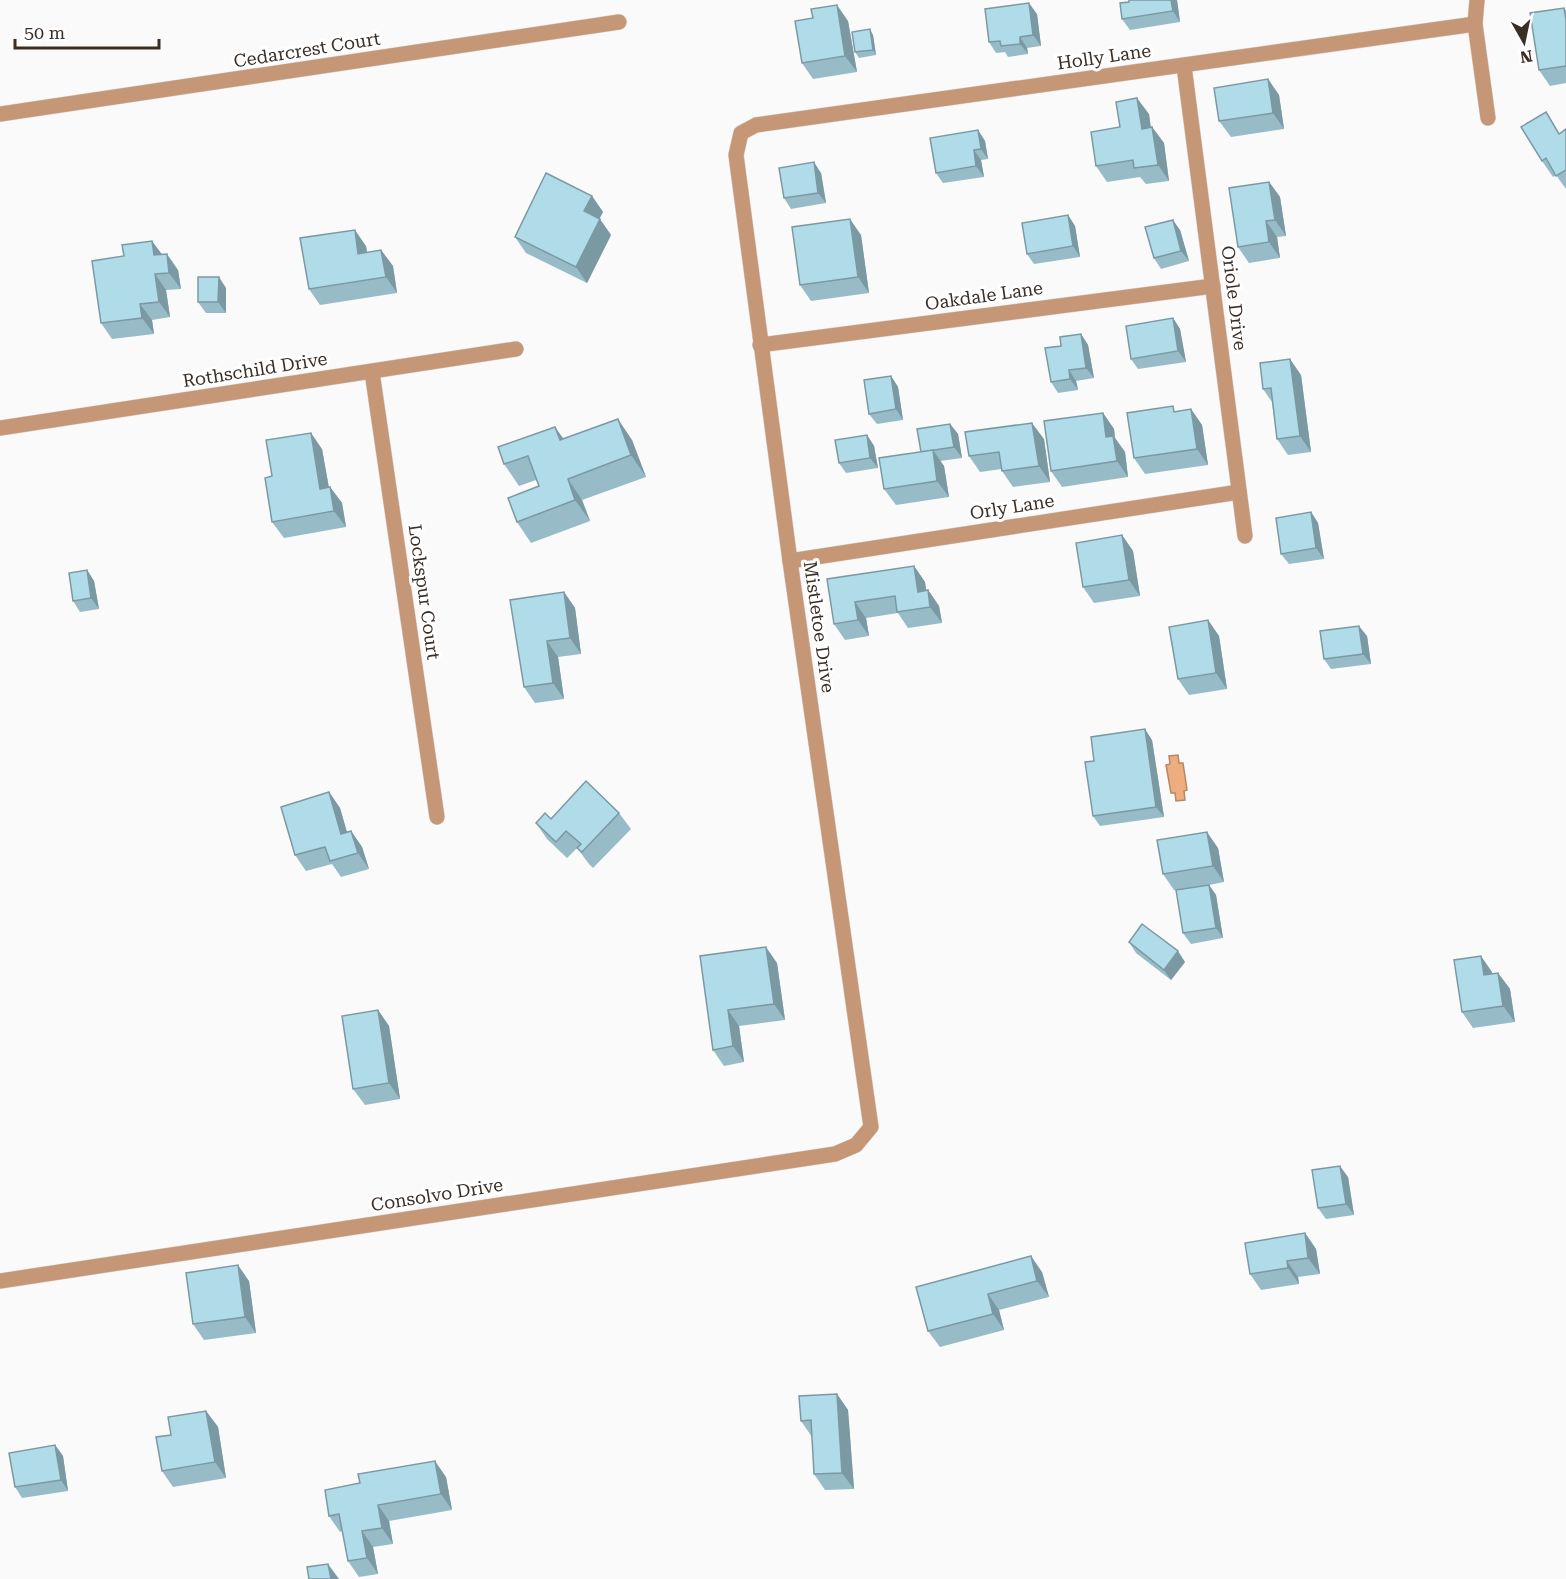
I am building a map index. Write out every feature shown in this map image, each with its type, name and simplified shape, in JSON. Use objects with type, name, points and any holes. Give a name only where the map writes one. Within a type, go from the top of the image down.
[{"type":"street","points":[[1477,0],[1475,24],[1488,118]]},
{"type":"street","name":"Cedarcrest Court","points":[[0,114],[619,22]]},
{"type":"street","name":"Holly Lane","points":[[741,133],[756,125],[1475,24]]},
{"type":"street","name":"Oriole Drive","points":[[1184,66],[1245,536]]},
{"type":"street","name":"Mistletoe Drive","points":[[741,133],[736,155],[760,345],[871,1127]]},
{"type":"street","name":"Oakdale Lane","points":[[760,345],[1213,286]]},
{"type":"street","name":"Rothschild Drive","points":[[0,428],[516,350]]},
{"type":"street","name":"Lockspur Court","points":[[372,372],[437,818]]},
{"type":"street","name":"Orly Lane","points":[[790,561],[1239,492]]},
{"type":"street","name":"Consolvo Drive","points":[[0,1281],[835,1154],[856,1145],[871,1127]]},
{"type":"shaded area","points":[[1178,755],[1179,763],[1183,763],[1187,790],[1184,791],[1185,800],[1176,801],[1175,793],[1171,793],[1166,765],[1170,764],[1169,756]]},
{"type":"building","points":[[1129,0],[1171,0],[1173,11],[1122,19],[1120,3],[1129,2]]},
{"type":"building","points":[[1029,3],[1033,35],[1020,37],[1020,44],[1001,46],[1000,41],[989,42],[985,9]]},
{"type":"building","points":[[837,5],[845,56],[802,63],[795,21],[813,18],[811,9]]},
{"type":"building","points":[[1564,8],[1566,66],[1539,70],[1530,13]]},
{"type":"building","points":[[870,29],[873,50],[855,52],[852,32]]},
{"type":"building","points":[[1268,79],[1273,113],[1219,121],[1214,88]]},
{"type":"building","points":[[1137,98],[1142,129],[1152,127],[1158,165],[1134,168],[1133,160],[1096,166],[1091,132],[1120,127],[1116,102]]},
{"type":"building","points":[[1546,112],[1559,134],[1566,129],[1566,170],[1556,176],[1546,158],[1542,161],[1521,127]]},
{"type":"building","points":[[978,130],[981,149],[974,150],[976,166],[936,173],[930,138]]},
{"type":"building","points":[[814,162],[818,193],[784,198],[779,168]]},
{"type":"building","points":[[546,173],[592,196],[584,211],[600,219],[576,267],[515,237]]},
{"type":"building","points":[[1269,182],[1275,220],[1266,221],[1269,242],[1238,247],[1229,188]]},
{"type":"building","points":[[1068,215],[1073,246],[1027,254],[1022,223]]},
{"type":"building","points":[[850,219],[858,277],[800,285],[792,227]]},
{"type":"building","points":[[1173,220],[1181,251],[1154,258],[1145,227]]},
{"type":"building","points":[[355,230],[358,254],[381,250],[386,277],[309,289],[300,238]]},
{"type":"building","points":[[152,241],[154,255],[167,254],[169,273],[155,274],[159,302],[140,304],[142,318],[101,323],[92,261],[124,256],[122,245]]},
{"type":"building","points":[[198,277],[219,277],[218,302],[198,302]]},
{"type":"building","points":[[1173,318],[1178,351],[1131,359],[1126,326]]},
{"type":"building","points":[[1081,334],[1086,368],[1069,370],[1070,379],[1051,382],[1045,348],[1061,346],[1060,337]]},
{"type":"building","points":[[1290,359],[1300,436],[1277,439],[1271,388],[1263,389],[1260,363]]},
{"type":"building","points":[[891,376],[896,409],[869,414],[864,380]]},
{"type":"building","points":[[1173,406],[1174,412],[1191,409],[1197,449],[1134,458],[1127,413]]},
{"type":"building","points":[[1103,413],[1106,437],[1113,436],[1117,461],[1051,471],[1044,421]]},
{"type":"building","points":[[618,419],[631,455],[568,479],[575,500],[517,522],[508,498],[539,486],[528,456],[504,464],[498,447],[555,427],[560,440]]},
{"type":"building","points":[[1032,423],[1039,466],[1002,471],[999,452],[969,456],[965,432]]},
{"type":"building","points":[[950,424],[954,447],[921,452],[917,429]]},
{"type":"building","points":[[311,433],[320,489],[330,487],[334,511],[272,522],[265,478],[272,476],[266,440]]},
{"type":"building","points":[[867,435],[870,458],[839,463],[835,440]]},
{"type":"building","points":[[933,450],[937,481],[884,489],[879,458]]},
{"type":"building","points":[[1311,512],[1316,548],[1281,554],[1276,518]]},
{"type":"building","points":[[1122,535],[1129,580],[1083,587],[1076,543]]},
{"type":"building","points":[[914,566],[918,592],[928,590],[930,607],[897,612],[895,596],[855,602],[858,620],[834,624],[827,579]]},
{"type":"building","points":[[87,570],[91,598],[73,601],[69,573]]},
{"type":"building","points":[[564,592],[570,638],[547,641],[553,683],[524,687],[510,600]]},
{"type":"building","points":[[1208,620],[1216,673],[1178,679],[1169,627]]},
{"type":"building","points":[[1359,626],[1363,654],[1324,659],[1320,631]]},
{"type":"building","points":[[1145,729],[1156,807],[1093,816],[1085,762],[1094,761],[1091,737]]},
{"type":"building","points":[[586,781],[619,813],[582,852],[577,848],[581,844],[566,831],[556,842],[536,823],[545,813],[551,819]]},
{"type":"building","points":[[329,792],[341,834],[351,831],[358,853],[330,861],[325,847],[295,855],[281,807]]},
{"type":"building","points":[[1207,832],[1213,866],[1163,874],[1157,840]]},
{"type":"building","points":[[1209,885],[1216,928],[1183,933],[1176,890]]},
{"type":"building","points":[[1142,924],[1178,951],[1164,970],[1129,942]]},
{"type":"building","points":[[766,947],[774,1004],[728,1010],[733,1046],[713,1050],[700,956]]},
{"type":"building","points":[[1481,956],[1484,975],[1498,973],[1503,1006],[1462,1012],[1454,960]]},
{"type":"building","points":[[378,1010],[389,1083],[353,1089],[342,1016]]},
{"type":"building","points":[[1340,1166],[1346,1204],[1318,1208],[1312,1170]]},
{"type":"building","points":[[1305,1233],[1308,1258],[1287,1261],[1288,1268],[1250,1274],[1245,1243]]},
{"type":"building","points":[[1031,1256],[1037,1281],[988,1294],[993,1314],[928,1331],[916,1287]]},
{"type":"building","points":[[238,1265],[245,1317],[193,1324],[186,1273]]},
{"type":"building","points":[[837,1394],[842,1473],[814,1474],[811,1420],[801,1421],[799,1396]]},
{"type":"building","points":[[206,1411],[215,1462],[162,1471],[156,1437],[171,1435],[168,1417]]},
{"type":"building","points":[[55,1445],[61,1480],[15,1487],[9,1453]]},
{"type":"building","points":[[435,1461],[441,1494],[378,1505],[382,1528],[362,1531],[367,1558],[348,1561],[339,1514],[329,1516],[325,1490],[360,1483],[358,1474]]},
{"type":"building","points":[[328,1564],[331,1579],[309,1579],[307,1567]]}]
